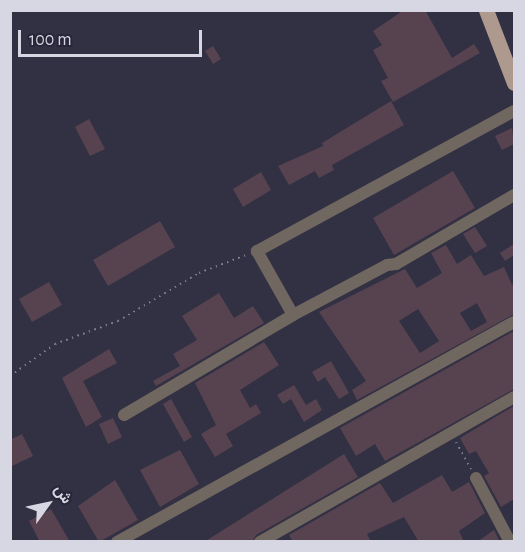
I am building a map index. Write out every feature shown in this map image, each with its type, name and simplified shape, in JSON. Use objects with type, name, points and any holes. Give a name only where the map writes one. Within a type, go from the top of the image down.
[{"type":"main road","points":[[486,10],[514,83]]},
{"type":"lane","points":[[293,315],[257,251],[514,111]]},
{"type":"lane","points":[[124,415],[293,315],[387,265],[396,264],[514,195]]},
{"type":"lane","points":[[117,542],[514,322]]},
{"type":"lane","points":[[260,542],[514,397]]},
{"type":"lane","points":[[476,478],[510,542]]},
{"type":"path","points":[[10,375],[55,344],[118,321],[199,273],[257,251]]},
{"type":"path","points":[[451,432],[476,478]]},
{"type":"building","points":[[404,10],[425,10],[452,58],[474,44],[480,53],[393,102],[381,81],[388,78],[373,50],[382,45],[373,31]]},
{"type":"building","points":[[213,46],[221,59],[213,64],[205,51]]},
{"type":"building","points":[[391,101],[404,125],[332,165],[334,170],[319,178],[315,171],[289,185],[278,166],[323,146],[322,143]]},
{"type":"building","points":[[89,119],[105,149],[90,156],[75,127]]},
{"type":"building","points":[[512,128],[514,144],[502,150],[495,136]]},
{"type":"building","points":[[453,171],[475,208],[394,255],[373,218]]},
{"type":"building","points":[[261,172],[271,190],[243,207],[233,189]]},
{"type":"building","points":[[160,221],[175,247],[108,286],[93,260]]},
{"type":"building","points":[[475,227],[487,246],[475,253],[463,234]]},
{"type":"building","points":[[514,244],[514,255],[505,261],[500,253]]},
{"type":"building","points":[[446,245],[457,264],[471,255],[484,276],[504,267],[512,285],[514,283],[514,314],[357,400],[352,390],[366,381],[319,312],[405,269],[417,288],[442,273],[431,253]],"holes":[[[477,303],[487,322],[471,331],[460,313]],[[418,309],[439,341],[420,353],[399,321]]]},
{"type":"building","points":[[49,282],[62,305],[32,322],[19,299]]},
{"type":"building","points":[[219,293],[234,318],[253,306],[264,323],[156,386],[153,381],[180,366],[173,354],[197,340],[182,316]]},
{"type":"building","points":[[514,331],[514,389],[385,461],[375,444],[356,456],[340,428]]},
{"type":"building","points":[[264,342],[279,365],[240,390],[250,408],[256,404],[261,413],[226,434],[233,446],[215,457],[201,434],[216,425],[195,383]]},
{"type":"building","points":[[109,349],[117,363],[83,381],[102,417],[86,427],[62,378]]},
{"type":"building","points":[[331,361],[349,393],[339,399],[325,377],[318,382],[312,372]]},
{"type":"building","points":[[294,385],[306,405],[316,399],[322,410],[304,422],[291,399],[283,404],[277,395]]},
{"type":"building","points":[[171,399],[192,437],[184,442],[163,404]]},
{"type":"building","points":[[514,406],[514,499],[501,507],[484,476],[489,473],[476,451],[469,454],[460,438]]},
{"type":"building","points":[[113,418],[122,437],[108,444],[99,424]]},
{"type":"building","points":[[22,434],[33,456],[10,467],[10,440]]},
{"type":"building","points":[[180,450],[199,484],[160,507],[140,470]]},
{"type":"building","points":[[344,454],[358,477],[256,535],[252,542],[204,542]]},
{"type":"building","points":[[442,475],[452,492],[469,482],[485,513],[459,531],[464,542],[419,542],[404,517],[367,534],[371,542],[293,542],[289,535],[380,483],[393,503]]},
{"type":"building","points":[[115,480],[138,520],[99,542],[78,506]]},
{"type":"building","points":[[51,509],[70,542],[40,542],[29,521]]},
{"type":"building","points":[[494,530],[500,542],[477,542]]}]
